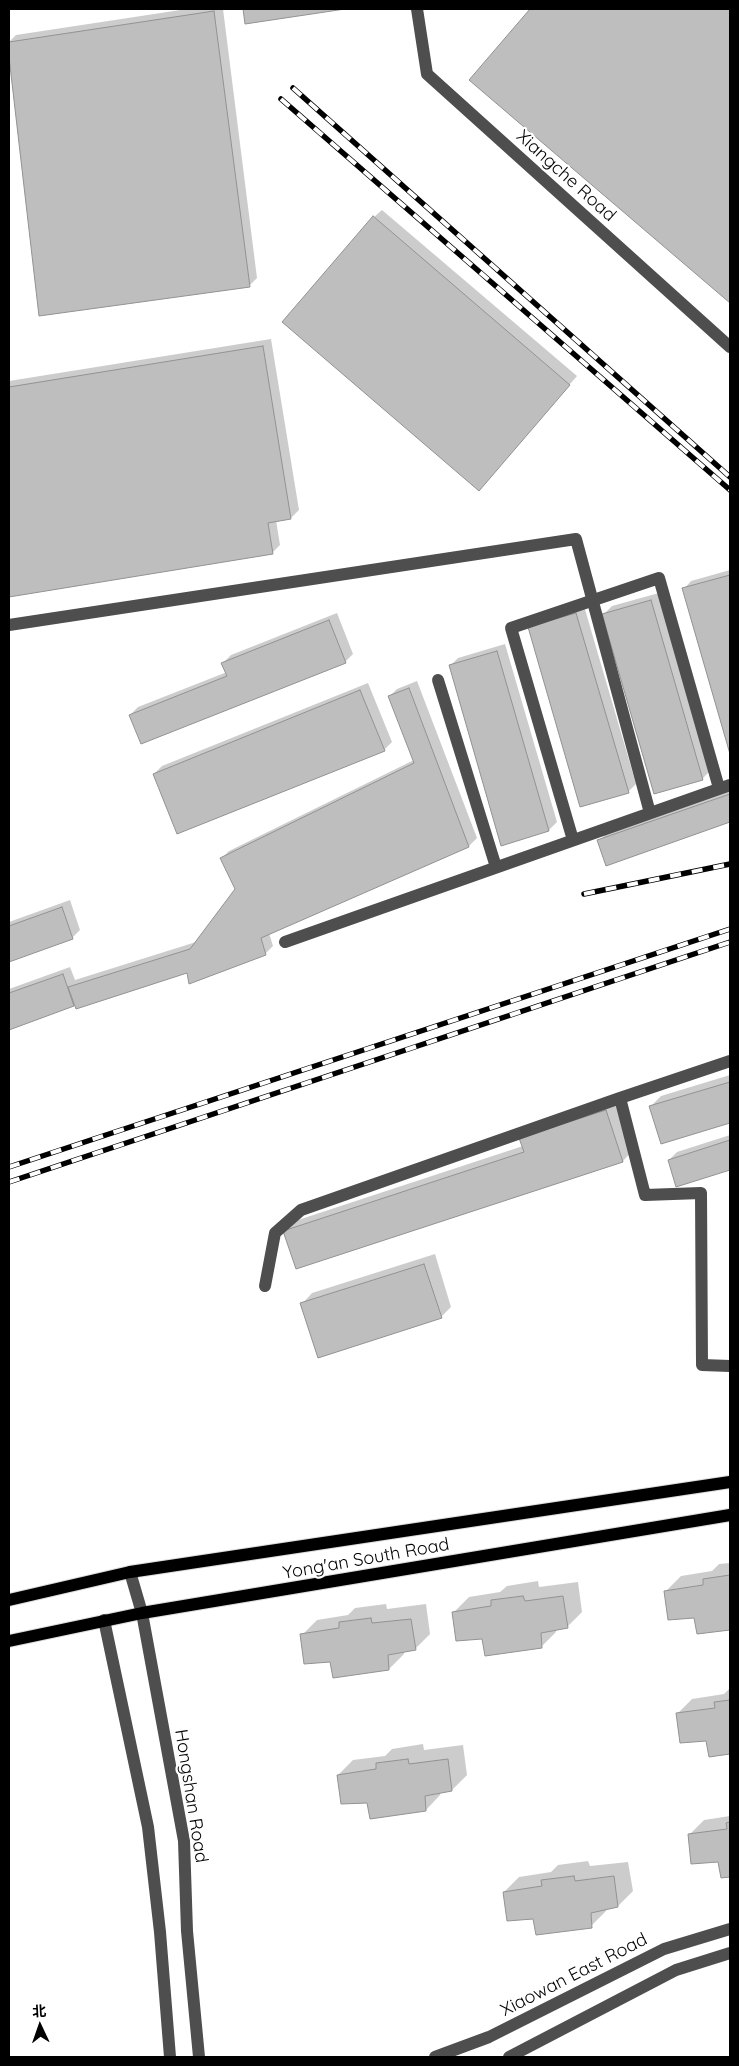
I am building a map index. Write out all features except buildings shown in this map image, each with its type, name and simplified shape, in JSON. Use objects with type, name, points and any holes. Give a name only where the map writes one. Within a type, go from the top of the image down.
[{"type":"main road","name":"Yong'an South Road","points":[[9,1600],[130,1572],[730,1482]]},
{"type":"main road","name":"Yong'an South Road","points":[[9,1641],[142,1613],[730,1515]]},
{"type":"street","name":"Xiangche Road","points":[[417,9],[427,74],[730,348]]},
{"type":"street","points":[[9,625],[576,539],[650,813]]},
{"type":"street","points":[[285,942],[650,813],[725,786],[659,578],[511,628],[573,840]]},
{"type":"street","points":[[438,680],[496,867]]},
{"type":"street","points":[[266,1286],[275,1233],[301,1210],[730,1061]]},
{"type":"street","points":[[620,1098],[645,1195],[701,1194],[702,1365],[730,1366]]},
{"type":"street","name":"Hongshan Road","points":[[130,1572],[142,1613],[184,1842],[187,1931],[199,2057]]},
{"type":"street","points":[[104,1620],[148,1827],[160,1932],[170,2057]]},
{"type":"street","name":"Xiaowan East Road","points":[[435,2057],[489,2037],[664,1949],[730,1929]]},
{"type":"street","points":[[508,2057],[676,1970],[730,1953]]},
{"type":"railway","points":[[293,88],[730,477]]},
{"type":"railway","points":[[281,99],[730,490]]},
{"type":"railway","points":[[584,894],[730,864]]},
{"type":"railway","points":[[9,1167],[730,929]]},
{"type":"railway","points":[[9,1182],[730,942]]}]
